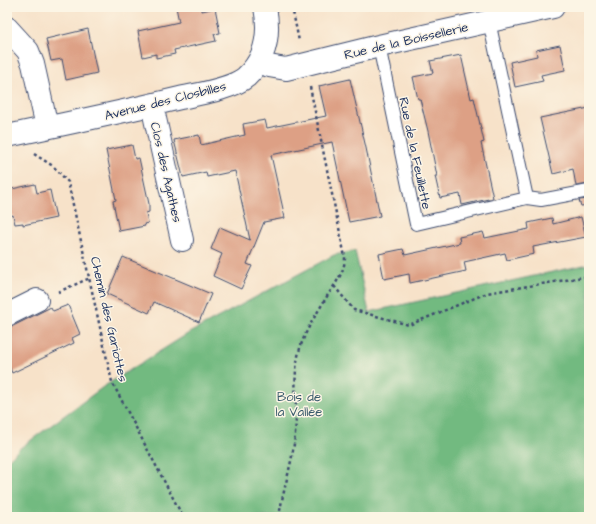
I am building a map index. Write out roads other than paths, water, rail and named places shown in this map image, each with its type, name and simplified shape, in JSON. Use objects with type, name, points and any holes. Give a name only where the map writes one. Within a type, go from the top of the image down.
[{"type":"street","name":"Avenue des Closbilles","points":[[7,136],[152,105],[214,90],[239,82],[260,61],[266,43],[267,28],[265,7]]},
{"type":"street","name":"Rue de la Boissellerie","points":[[260,61],[269,66],[286,69],[489,21],[530,9],[553,7]]},
{"type":"street","points":[[7,28],[28,51],[33,64],[47,127]]},
{"type":"street","name":"Clos des Agathes","points":[[152,105],[182,240]]},
{"type":"street","points":[[7,315],[37,300]]},
{"type":"lane","points":[[489,21],[527,198]]},
{"type":"lane","name":"Rue de la Feuillette","points":[[379,46],[416,224],[527,198],[540,200],[589,191]]},
{"type":"park label","name":"Bois de la Vallée","points":[[299,404]]}]
